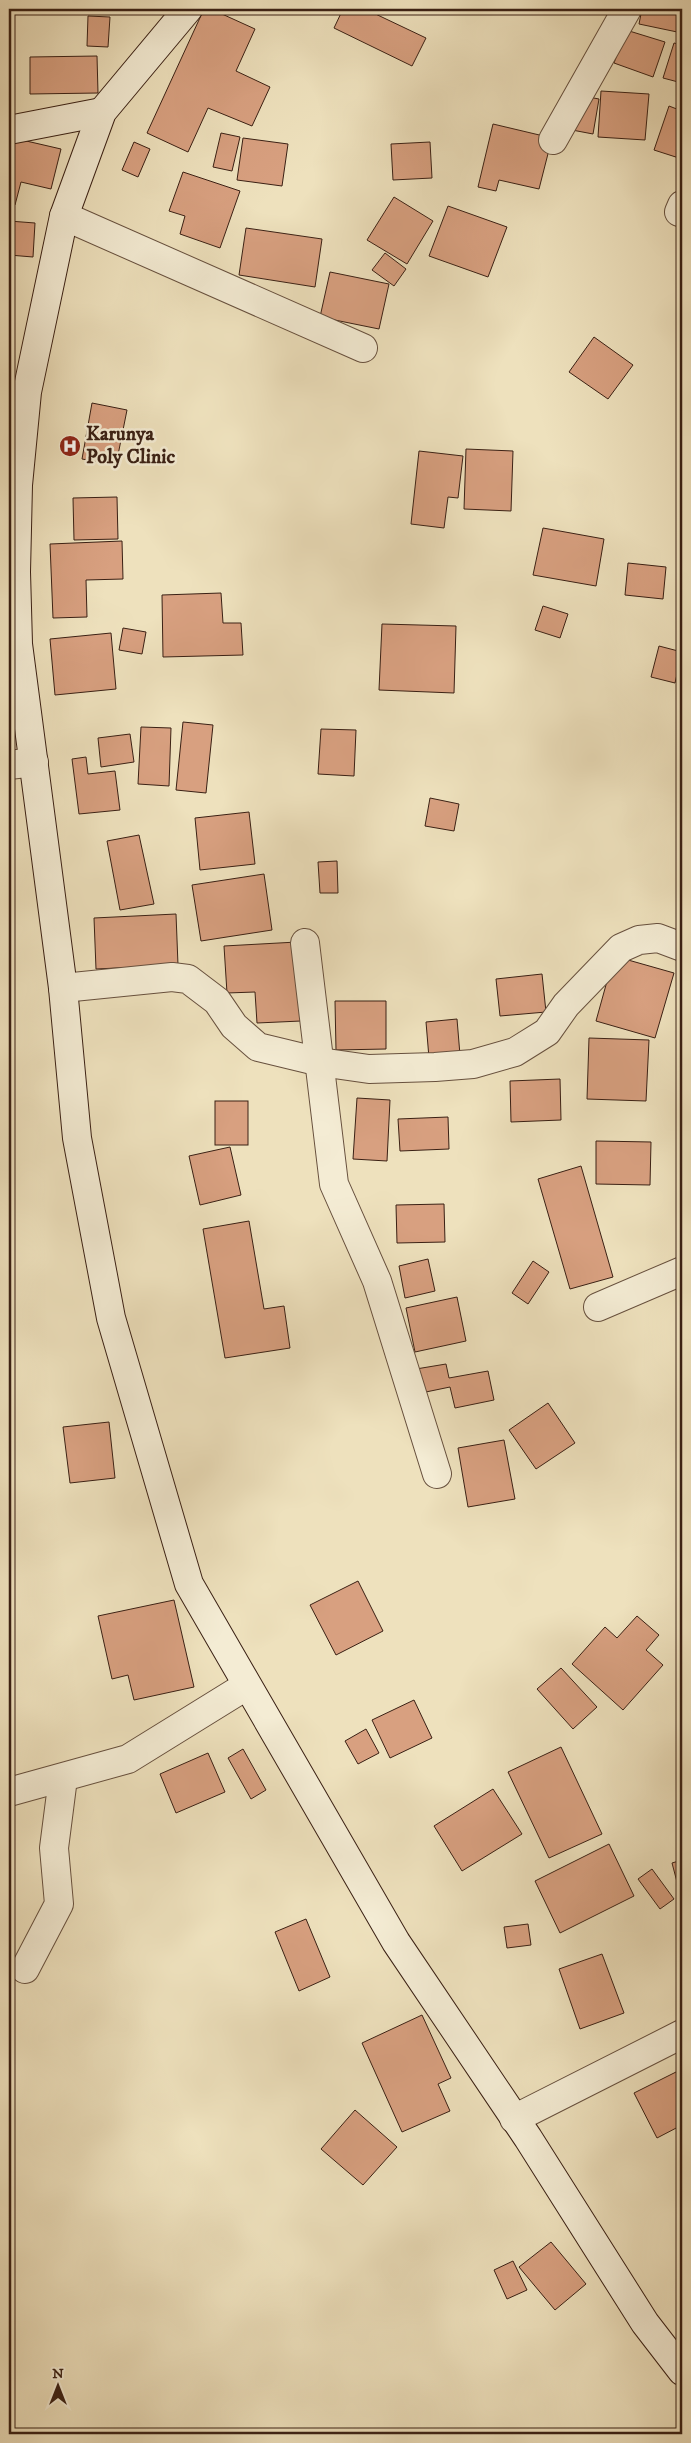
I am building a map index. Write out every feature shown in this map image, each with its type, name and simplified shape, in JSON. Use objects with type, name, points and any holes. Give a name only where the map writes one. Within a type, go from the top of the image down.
[{"type":"street","points":[[188,9],[102,112],[64,216],[27,392],[18,485],[14,645],[22,764],[63,988],[77,1138],[111,1318],[189,1584],[246,1686],[396,1942],[514,2120],[528,2138],[645,2324],[682,2370]]},
{"type":"street","points":[[553,140],[627,9]]},
{"type":"street","points":[[9,130],[102,112]]},
{"type":"street","points":[[64,216],[363,348]]},
{"type":"street","points":[[63,988],[172,977],[188,979],[217,1002],[234,1026],[258,1047],[320,1062],[369,1068],[435,1067],[473,1064],[515,1052],[546,1032],[566,1005],[621,948],[639,940],[658,938],[682,947]]},
{"type":"street","points":[[305,943],[334,1184],[376,1280],[437,1474]]},
{"type":"street","points":[[598,1308],[682,1271]]},
{"type":"street","points":[[9,1792],[128,1759],[246,1686]]},
{"type":"street","points":[[25,1969],[59,1904],[54,1848],[63,1778]]},
{"type":"street","points":[[514,2120],[682,2034]]},
{"type":"building","points":[[204,9],[211,9],[255,29],[236,71],[270,87],[252,126],[208,108],[188,152],[147,133]]},
{"type":"building","points":[[343,9],[365,9],[426,38],[412,66],[334,28]]},
{"type":"building","points":[[642,9],[682,9],[682,33],[639,24]]},
{"type":"building","points":[[88,16],[110,17],[108,47],[87,46]]},
{"type":"building","points":[[626,30],[665,42],[653,77],[614,63]]},
{"type":"building","points":[[674,43],[682,45],[682,83],[663,78]]},
{"type":"building","points":[[97,56],[98,93],[30,94],[30,57]]},
{"type":"building","points":[[601,91],[649,94],[645,140],[598,137]]},
{"type":"building","points":[[578,95],[599,99],[593,134],[572,130]]},
{"type":"building","points":[[669,106],[682,111],[682,159],[654,150]]},
{"type":"building","points":[[493,124],[552,138],[539,189],[499,180],[496,191],[478,187]]},
{"type":"building","points":[[221,133],[240,137],[232,171],[213,167]]},
{"type":"building","points":[[9,137],[61,149],[51,189],[21,182],[15,205],[9,203]]},
{"type":"building","points":[[243,138],[288,144],[282,186],[237,180]]},
{"type":"building","points":[[134,142],[150,149],[138,177],[122,170]]},
{"type":"building","points":[[430,142],[432,178],[393,180],[391,144]]},
{"type":"building","points":[[183,172],[240,191],[220,248],[180,234],[185,216],[169,211]]},
{"type":"building","points":[[394,197],[433,221],[407,264],[367,240]]},
{"type":"building","points":[[448,206],[507,227],[488,277],[429,256]]},
{"type":"building","points":[[9,221],[35,223],[33,257],[9,255]]},
{"type":"building","points":[[246,228],[322,239],[315,287],[239,275]]},
{"type":"building","points":[[385,253],[406,269],[394,286],[372,270]]},
{"type":"building","points":[[330,272],[389,284],[379,329],[320,317]]},
{"type":"building","points":[[594,337],[633,365],[608,399],[569,372]]},
{"type":"building","points":[[92,403],[127,410],[116,465],[82,459]]},
{"type":"building","points":[[466,449],[513,451],[511,511],[464,509]]},
{"type":"building","points":[[419,451],[463,456],[458,498],[448,497],[444,528],[411,524]]},
{"type":"building","points":[[117,497],[118,539],[74,540],[73,498]]},
{"type":"building","points":[[543,528],[604,539],[596,586],[533,575]]},
{"type":"building","points":[[122,541],[123,579],[86,580],[87,617],[53,618],[50,544]]},
{"type":"building","points":[[628,563],[666,567],[663,599],[625,595]]},
{"type":"building","points":[[221,593],[223,623],[241,623],[243,655],[163,657],[162,595]]},
{"type":"building","points":[[543,606],[568,614],[560,638],[535,630]]},
{"type":"building","points":[[382,624],[456,626],[454,693],[379,690]]},
{"type":"building","points":[[123,628],[146,632],[142,654],[119,650]]},
{"type":"building","points":[[111,633],[116,689],[55,695],[50,639]]},
{"type":"building","points":[[659,646],[682,652],[675,683],[651,677]]},
{"type":"building","points":[[183,722],[213,725],[206,793],[176,790]]},
{"type":"building","points":[[141,727],[171,728],[169,786],[138,784]]},
{"type":"building","points":[[321,729],[356,730],[354,776],[318,774]]},
{"type":"building","points":[[130,734],[134,762],[101,767],[98,738]]},
{"type":"building","points":[[86,757],[88,774],[115,771],[120,810],[79,814],[72,759]]},
{"type":"building","points":[[9,792],[14,792],[14,811],[9,811]]},
{"type":"building","points":[[430,798],[459,804],[454,831],[425,826]]},
{"type":"building","points":[[249,812],[255,864],[200,870],[195,818]]},
{"type":"building","points":[[139,835],[154,904],[120,910],[107,841]]},
{"type":"building","points":[[337,861],[338,893],[320,893],[318,862]]},
{"type":"building","points":[[264,874],[272,930],[201,941],[192,885]]},
{"type":"building","points":[[176,914],[178,965],[96,969],[94,918]]},
{"type":"building","points":[[297,942],[301,1021],[257,1023],[255,992],[227,993],[224,946]]},
{"type":"building","points":[[614,956],[674,973],[655,1038],[596,1021]]},
{"type":"building","points":[[542,974],[546,1012],[500,1016],[496,979]]},
{"type":"building","points":[[335,1001],[386,1001],[386,1049],[336,1050]]},
{"type":"building","points":[[457,1019],[460,1055],[429,1058],[426,1022]]},
{"type":"building","points":[[589,1038],[649,1040],[646,1101],[587,1099]]},
{"type":"building","points":[[560,1079],[561,1120],[511,1122],[510,1081]]},
{"type":"building","points":[[357,1098],[390,1100],[387,1161],[353,1159]]},
{"type":"building","points":[[215,1101],[248,1101],[248,1145],[215,1145]]},
{"type":"building","points":[[448,1117],[449,1149],[400,1151],[398,1119]]},
{"type":"building","points":[[596,1141],[651,1142],[650,1185],[596,1184]]},
{"type":"building","points":[[230,1147],[241,1195],[200,1205],[189,1156]]},
{"type":"building","points":[[581,1166],[613,1277],[570,1289],[538,1179]]},
{"type":"building","points":[[444,1204],[445,1242],[397,1243],[396,1205]]},
{"type":"building","points":[[249,1221],[264,1309],[284,1306],[290,1348],[225,1358],[203,1229]]},
{"type":"building","points":[[428,1259],[435,1291],[405,1298],[399,1266]]},
{"type":"building","points":[[533,1261],[549,1272],[528,1304],[512,1293]]},
{"type":"building","points":[[457,1297],[466,1341],[415,1352],[406,1308]]},
{"type":"building","points":[[446,1364],[449,1378],[488,1371],[494,1400],[455,1408],[450,1387],[421,1393],[416,1369]]},
{"type":"building","points":[[548,1403],[575,1443],[536,1469],[509,1430]]},
{"type":"building","points":[[109,1422],[115,1478],[70,1483],[63,1427]]},
{"type":"building","points":[[504,1440],[515,1499],[468,1507],[458,1448]]},
{"type":"building","points":[[358,1581],[383,1631],[336,1655],[310,1605]]},
{"type":"building","points":[[174,1600],[194,1687],[134,1700],[128,1675],[112,1679],[98,1616]]},
{"type":"building","points":[[637,1616],[659,1635],[646,1650],[663,1665],[623,1710],[572,1664],[605,1627],[617,1638]]},
{"type":"building","points":[[561,1668],[597,1707],[573,1729],[537,1689]]},
{"type":"building","points":[[414,1700],[432,1738],[390,1758],[372,1720]]},
{"type":"building","points":[[366,1729],[379,1753],[358,1764],[345,1741]]},
{"type":"building","points":[[561,1747],[602,1834],[549,1858],[508,1772]]},
{"type":"building","points":[[243,1749],[266,1790],[251,1799],[228,1758]]},
{"type":"building","points":[[208,1753],[225,1792],[176,1813],[160,1774]]},
{"type":"building","points":[[493,1789],[522,1834],[462,1871],[434,1826]]},
{"type":"building","points":[[609,1844],[634,1896],[560,1933],[535,1881]]},
{"type":"building","points":[[682,1860],[682,1901],[672,1863]]},
{"type":"building","points":[[652,1869],[674,1899],[660,1909],[638,1879]]},
{"type":"building","points":[[306,1919],[330,1977],[299,1991],[275,1932]]},
{"type":"building","points":[[528,1924],[531,1945],[507,1948],[504,1927]]},
{"type":"building","points":[[602,1954],[624,2013],[580,2029],[559,1969]]},
{"type":"building","points":[[422,2015],[451,2078],[438,2084],[450,2111],[402,2132],[362,2043]]},
{"type":"building","points":[[682,2069],[682,2125],[657,2138],[634,2093]]},
{"type":"building","points":[[355,2110],[397,2147],[363,2185],[321,2149]]},
{"type":"building","points":[[551,2242],[586,2284],[555,2310],[519,2267]]},
{"type":"building","points":[[513,2261],[527,2290],[507,2299],[494,2270]]},
{"type":"place","name":"Karunya Poly Clinic","points":[[70,446]]}]
